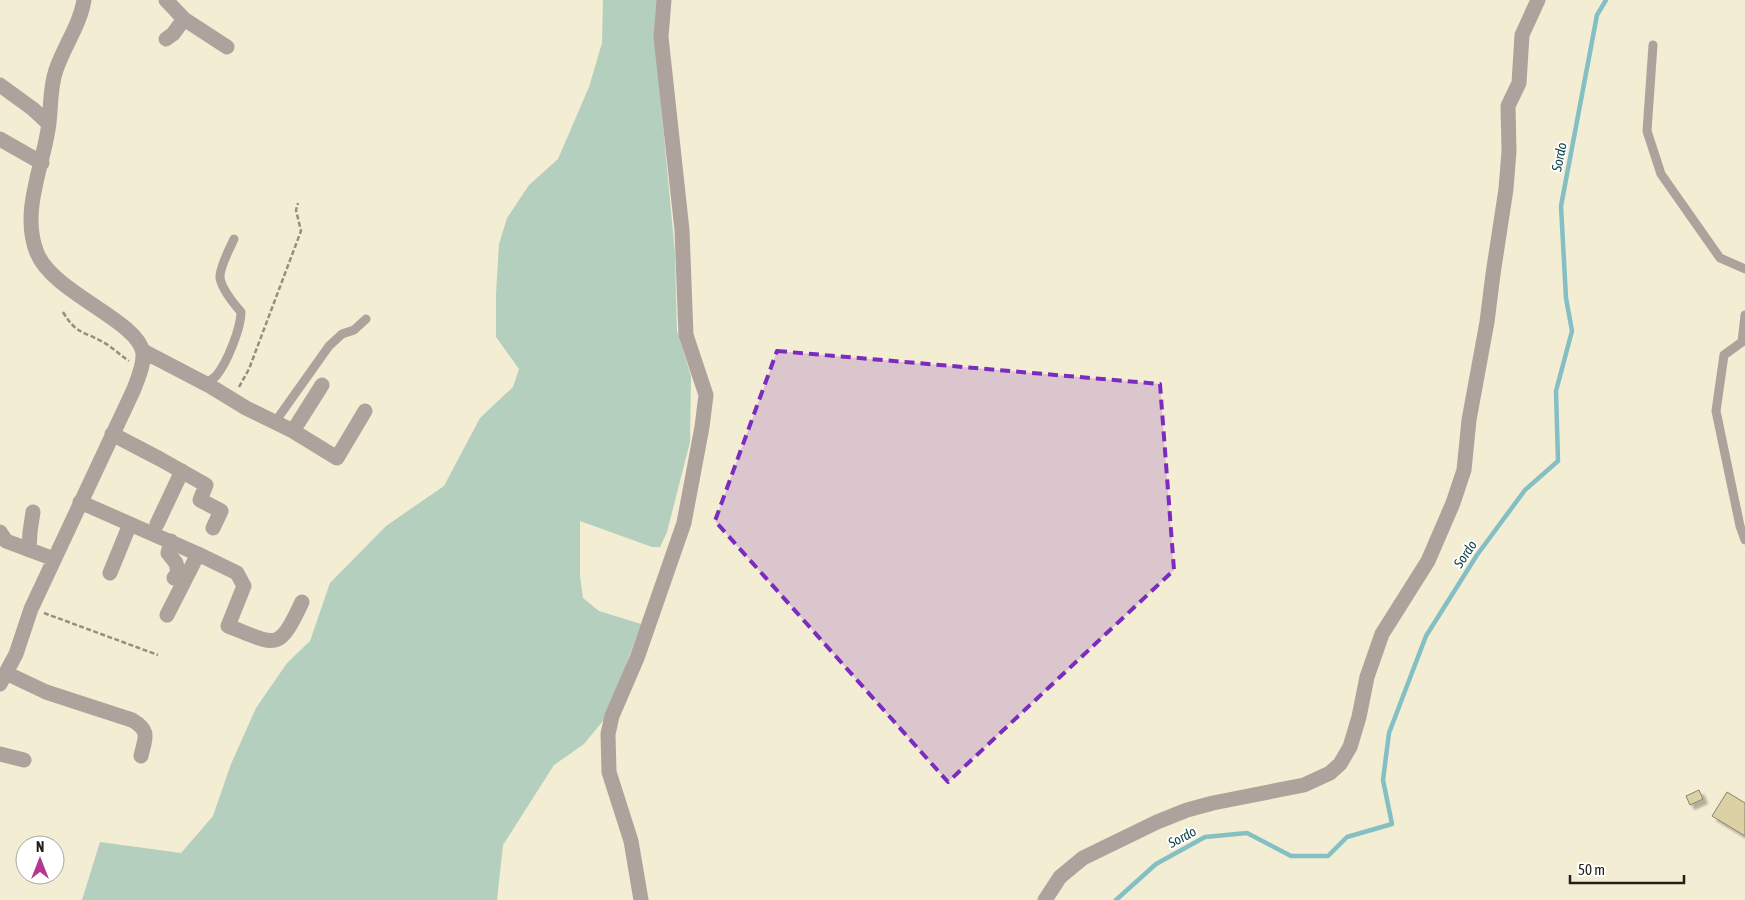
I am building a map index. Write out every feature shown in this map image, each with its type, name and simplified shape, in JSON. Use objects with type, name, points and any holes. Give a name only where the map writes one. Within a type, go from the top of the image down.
[{"type":"street","points":[[84,0],[80,17],[55,73],[49,124],[31,214],[32,237],[38,256],[52,274],[68,289],[114,319],[131,334],[143,351],[293,431],[337,458],[365,411]]},
{"type":"street","points":[[166,0],[184,19],[227,46]]},
{"type":"street","points":[[641,900],[631,841],[619,798],[609,772],[608,734],[612,716],[637,658],[684,523],[706,395],[686,335],[682,230],[661,37],[664,0]]},
{"type":"street","points":[[1045,900],[1060,877],[1083,858],[1187,810],[1213,803],[1304,786],[1330,773],[1340,764],[1350,747],[1359,717],[1367,677],[1382,634],[1428,561],[1453,503],[1464,470],[1469,420],[1487,322],[1506,189],[1509,160],[1508,106],[1519,83],[1522,35],[1538,0]]},
{"type":"street","points":[[166,39],[173,34],[184,19]]},
{"type":"street","points":[[0,85],[33,109],[49,124]]},
{"type":"street","points":[[0,139],[42,163]]},
{"type":"street","points":[[141,756],[145,734],[142,726],[132,720],[3,679],[16,654],[31,609],[54,558],[134,389],[141,367],[143,351]]},
{"type":"street","points":[[293,431],[322,384]]},
{"type":"street","points":[[112,434],[182,471],[206,486],[200,500],[221,511],[213,528]]},
{"type":"street","points":[[157,524],[182,471]]},
{"type":"street","points":[[80,502],[171,541],[237,573],[244,586],[228,626],[269,642],[276,641],[290,627],[302,602]]},
{"type":"street","points":[[29,550],[33,512]]},
{"type":"street","points":[[110,573],[130,524]]},
{"type":"street","points":[[0,532],[6,541],[54,558]]},
{"type":"street","points":[[171,541],[168,553],[176,563],[178,572],[174,578]]},
{"type":"street","points":[[167,615],[198,554]]},
{"type":"street","points":[[0,754],[24,760]]},
{"type":"lane","points":[[1653,44],[1647,131],[1661,174],[1720,258],[1745,269]]},
{"type":"lane","points":[[206,384],[216,376],[226,359],[241,322],[241,312],[232,301],[220,278],[221,270],[234,240]]},
{"type":"lane","points":[[1745,314],[1742,342],[1724,355],[1716,411],[1740,526],[1745,540]]},
{"type":"lane","points":[[275,422],[329,346],[342,334],[354,330],[366,319]]},
{"type":"path","points":[[230,398],[249,369],[302,231],[296,210],[298,203]]},
{"type":"path","points":[[63,312],[78,331],[105,343],[118,354],[141,367]]},
{"type":"path","points":[[31,609],[158,655]]},
{"type":"highlighted area","points":[[777,351],[1160,384],[1174,570],[948,782],[715,521]]},
{"type":"green space","points":[[603,0],[657,0],[655,21],[656,51],[675,253],[677,331],[691,376],[690,442],[667,532],[660,547],[652,547],[580,521],[580,576],[583,598],[599,611],[641,624],[607,716],[584,744],[554,765],[503,845],[497,900],[82,900],[100,842],[181,853],[213,816],[231,764],[256,708],[287,663],[310,641],[330,583],[386,526],[444,486],[480,418],[513,387],[519,369],[496,337],[499,244],[507,218],[529,185],[558,159],[589,87],[602,43]]},
{"type":"building","points":[[1699,790],[1703,799],[1690,805],[1686,796]]},
{"type":"building","points":[[1727,792],[1745,803],[1745,836],[1712,816]]},
{"type":"waterway","name":"Sordo","points":[[1116,900],[1156,864],[1205,837],[1247,833],[1291,856],[1328,856],[1347,837],[1392,824],[1383,780],[1389,733],[1426,636],[1477,555],[1525,490],[1558,461],[1556,391],[1572,331],[1566,298],[1561,206],[1597,15],[1606,0]]}]
